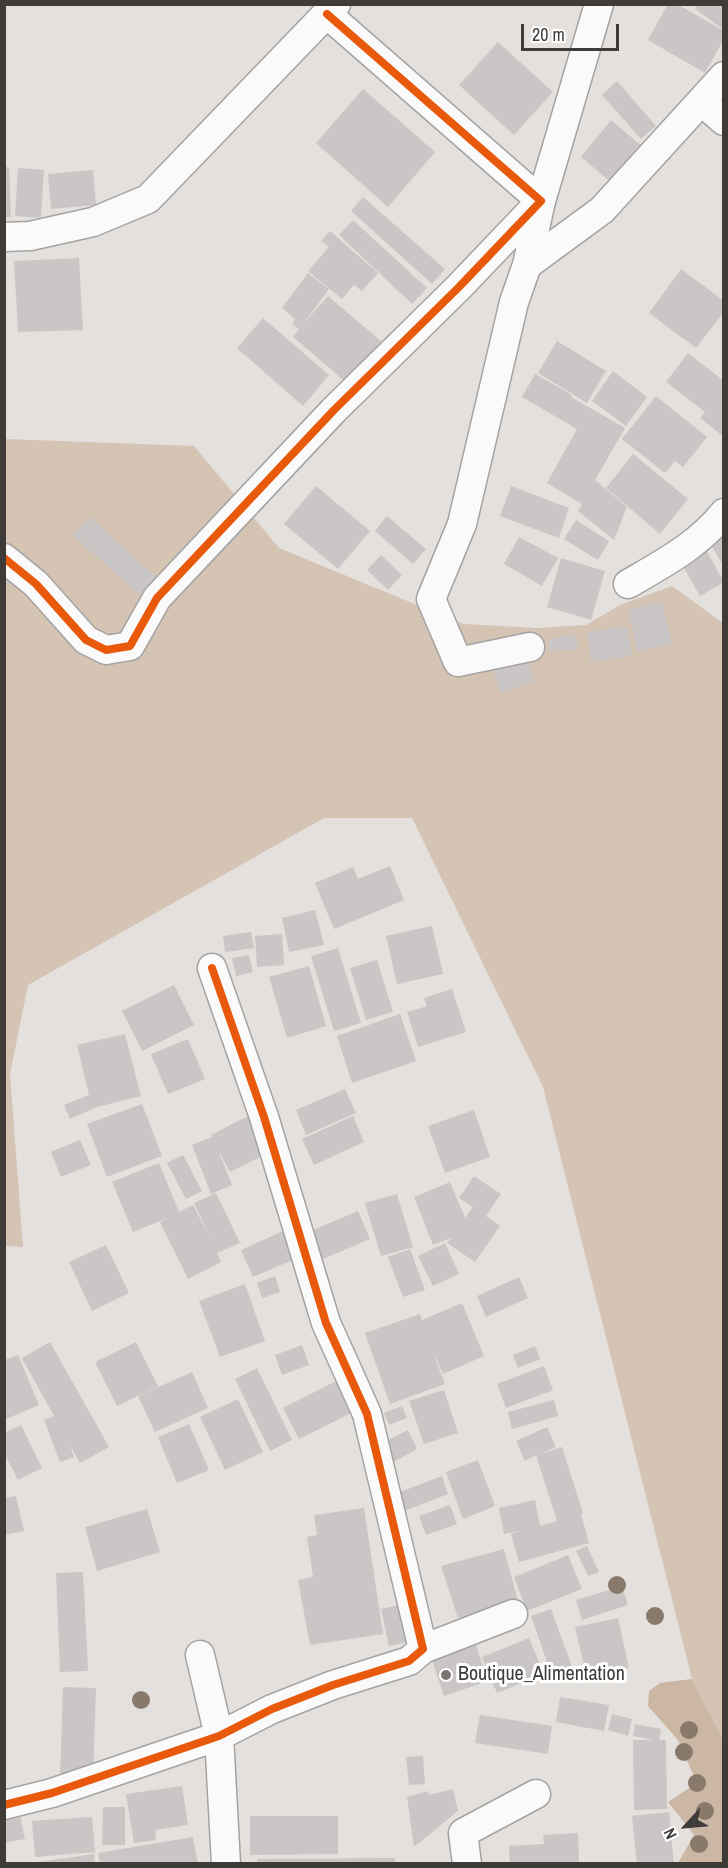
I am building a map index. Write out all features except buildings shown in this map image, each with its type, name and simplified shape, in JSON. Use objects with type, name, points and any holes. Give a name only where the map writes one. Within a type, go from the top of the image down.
[{"type":"street","points":[[530,648],[458,662],[431,599],[462,524],[514,302],[527,265],[541,201],[600,4]]},
{"type":"street","points":[[4,237],[30,236],[93,222],[148,199],[333,7],[541,201]]},
{"type":"street","points":[[527,265],[602,210],[702,102],[723,76]]},
{"type":"street","points":[[702,102],[723,121]]},
{"type":"street","points":[[4,558],[36,584],[86,640],[106,650],[130,646],[157,598],[334,410],[459,287],[541,201]]},
{"type":"street","points":[[628,584],[693,545],[723,513]]},
{"type":"street","points":[[212,968],[264,1117],[326,1323],[367,1414],[423,1649]]},
{"type":"street","points":[[4,1805],[52,1793],[219,1736],[272,1709],[333,1685],[409,1661],[423,1649],[513,1614]]},
{"type":"street","points":[[200,1655],[219,1736],[226,1863]]},
{"type":"street","points":[[467,1863],[463,1833],[536,1794]]},
{"type":"shaded area","points":[[5,439],[194,446],[279,548],[463,624],[537,628],[586,625],[620,605],[672,586],[723,623],[723,1739],[692,1679],[543,1087],[412,818],[324,818],[28,985],[10,1074],[23,1247],[5,1246]]},
{"type":"shaded area","points":[[692,1679],[723,1739],[723,1863],[678,1863],[694,1835],[668,1802],[697,1783],[678,1740],[648,1706],[649,1691],[660,1683]]},
{"type":"cycle path","points":[[4,558],[36,584],[86,640],[106,650],[130,646],[157,598],[334,410],[459,287],[541,201],[327,14]]},
{"type":"cycle path","points":[[4,1805],[52,1793],[219,1736],[272,1709],[333,1685],[409,1661],[423,1649],[367,1414],[326,1323],[264,1117],[212,968]]},
{"type":"place","name":"Boutique_Alimentation","points":[[446,1675]]}]
